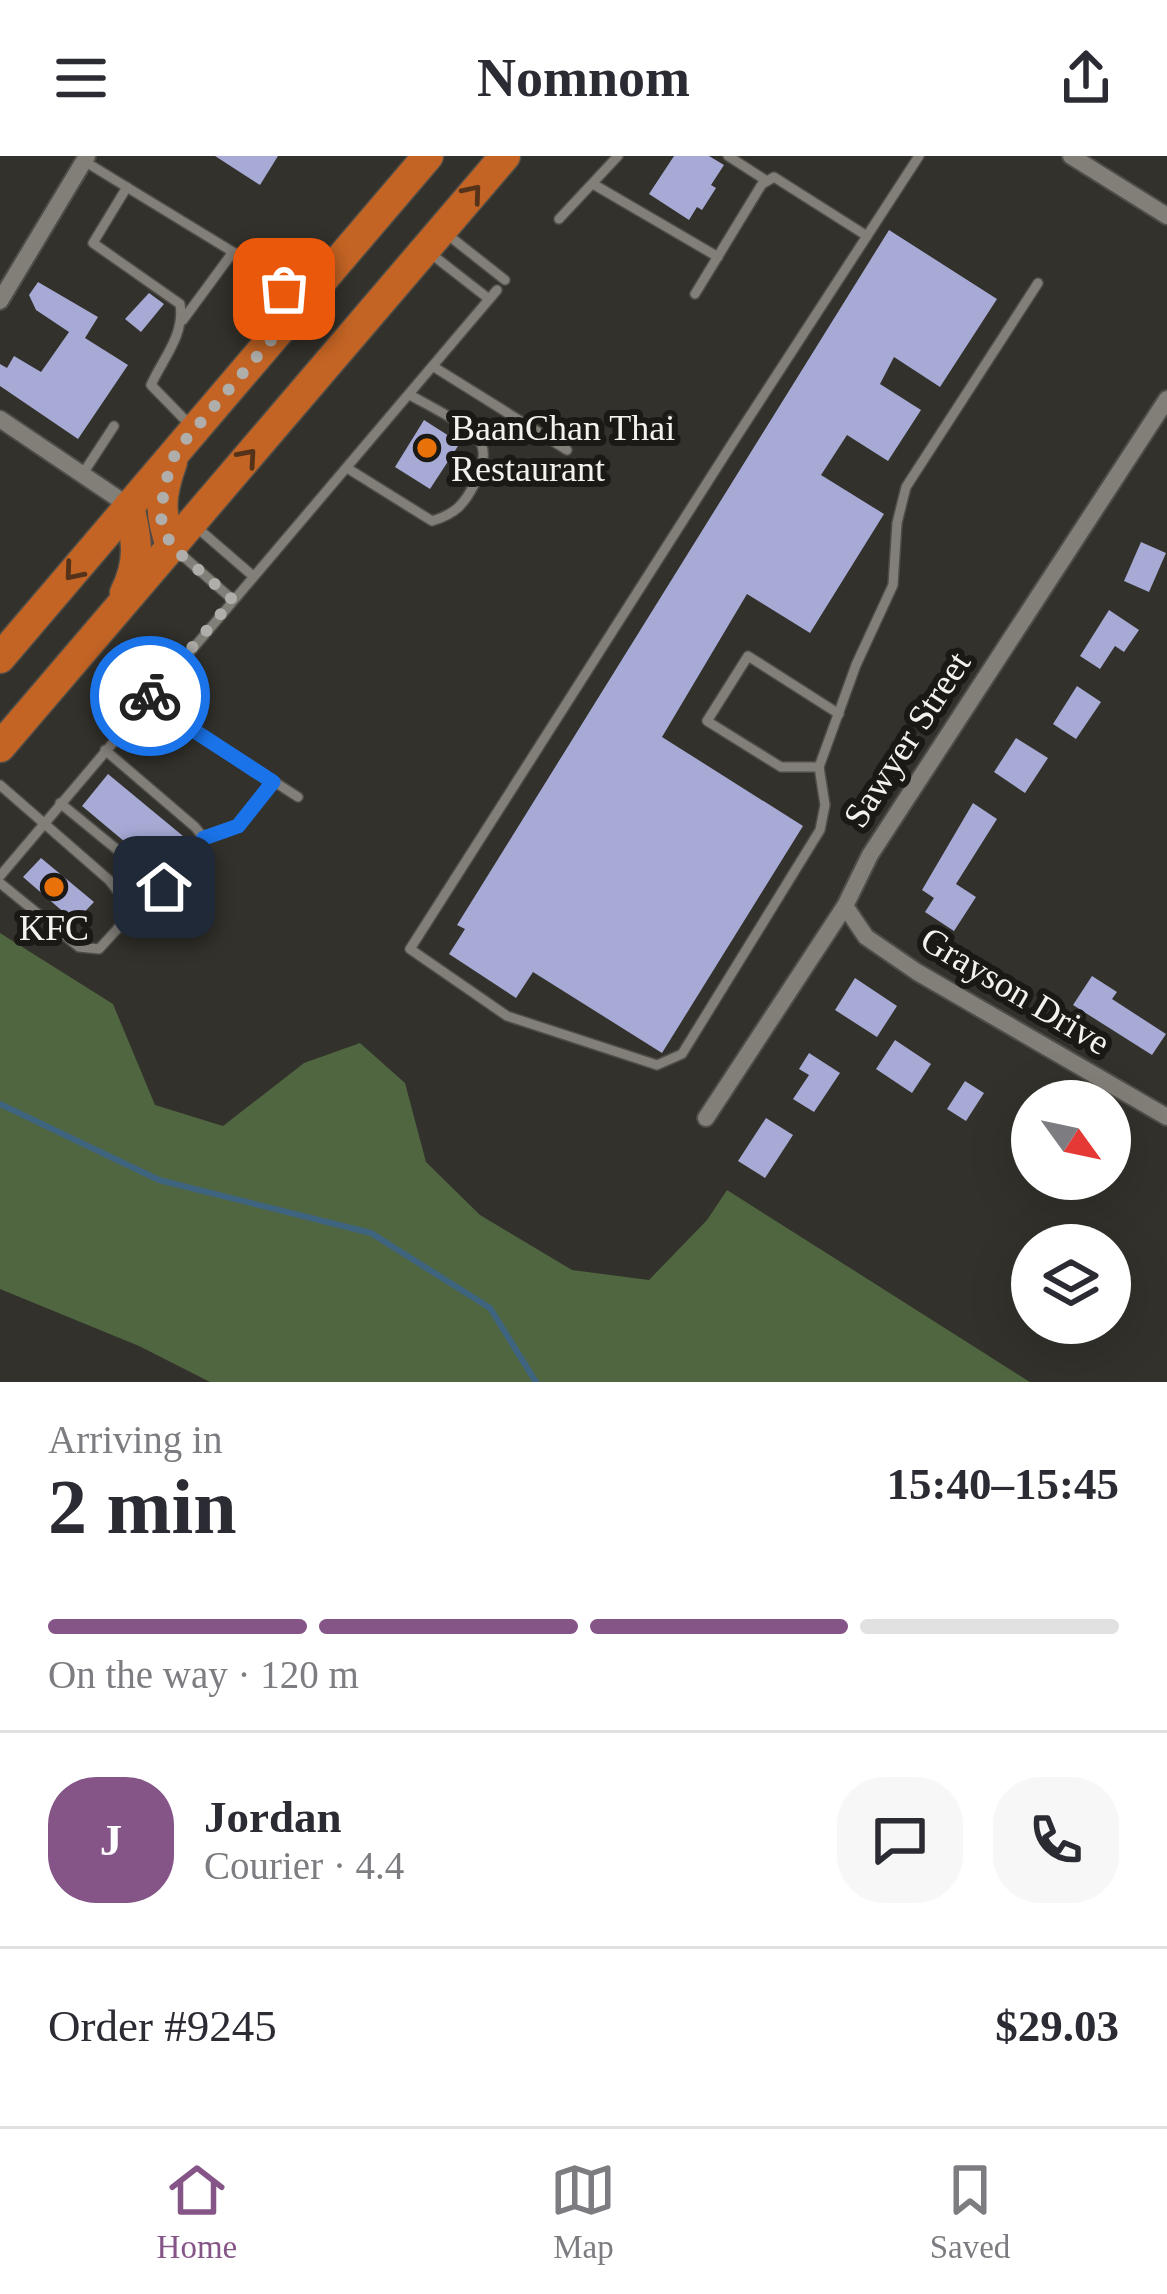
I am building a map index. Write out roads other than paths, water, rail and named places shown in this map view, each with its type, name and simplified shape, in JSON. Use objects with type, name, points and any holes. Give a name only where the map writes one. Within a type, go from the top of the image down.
[{"type":"highway","points":[[0,658],[428,156]]},
{"type":"highway","points":[[0,747],[505,156]]},
{"type":"highway","points":[[181,534],[161,518],[164,487],[185,440]]},
{"type":"highway","points":[[117,609],[134,576],[138,544],[129,506]]},
{"type":"street","points":[[1070,156],[1167,216]]},
{"type":"street","points":[[0,302],[85,158]]},
{"type":"street","name":"Sawyer Street","points":[[706,1118],[845,906],[870,855],[1167,399]]},
{"type":"street","points":[[0,419],[129,506]]},
{"type":"street","name":"Grayson Drive","points":[[845,906],[866,937],[917,972],[1167,1117]]},
{"type":"lane","points":[[559,219],[618,156]]},
{"type":"lane","points":[[728,156],[767,182]]},
{"type":"lane","points":[[919,156],[410,949],[507,1016],[657,1065],[682,1054],[820,830],[825,805],[819,767],[856,665],[893,586],[897,523],[906,487],[1038,283]]},
{"type":"lane","points":[[85,158],[265,272],[302,304]]},
{"type":"lane","points":[[695,294],[762,184],[774,177],[867,236]]},
{"type":"lane","points":[[593,184],[718,257]]},
{"type":"lane","points":[[128,188],[93,243],[180,304],[183,320]]},
{"type":"lane","points":[[434,240],[497,290]]},
{"type":"lane","points":[[434,240],[497,290]]},
{"type":"lane","points":[[185,440],[151,385],[183,320],[233,252]]},
{"type":"lane","points":[[0,785],[43,822],[110,880],[126,902],[120,926],[99,949],[79,947],[0,879],[43,822],[497,290]]},
{"type":"lane","points":[[434,367],[567,450]]},
{"type":"lane","points":[[346,468],[432,520],[451,515],[468,496],[482,468],[482,445],[468,430],[410,395]]},
{"type":"lane","points":[[82,475],[114,426]]},
{"type":"lane","points":[[181,534],[253,576]]},
{"type":"lane","points":[[181,534],[233,600]]},
{"type":"lane","points":[[819,767],[781,767],[707,721],[748,656],[838,714]]},
{"type":"lane","points":[[147,700],[298,797]]},
{"type":"lane","points":[[105,750],[204,838]]},
{"type":"lane","points":[[60,803],[164,887],[176,879],[204,838],[238,826],[273,782]]},
{"type":"waterway","points":[[0,1104],[159,1180],[371,1233],[490,1308],[536,1382]]},
{"type":"place","name":"BaanChan Thai Restaurant","points":[[427,448]]},
{"type":"place","name":"KFC","points":[[54,887]]}]
